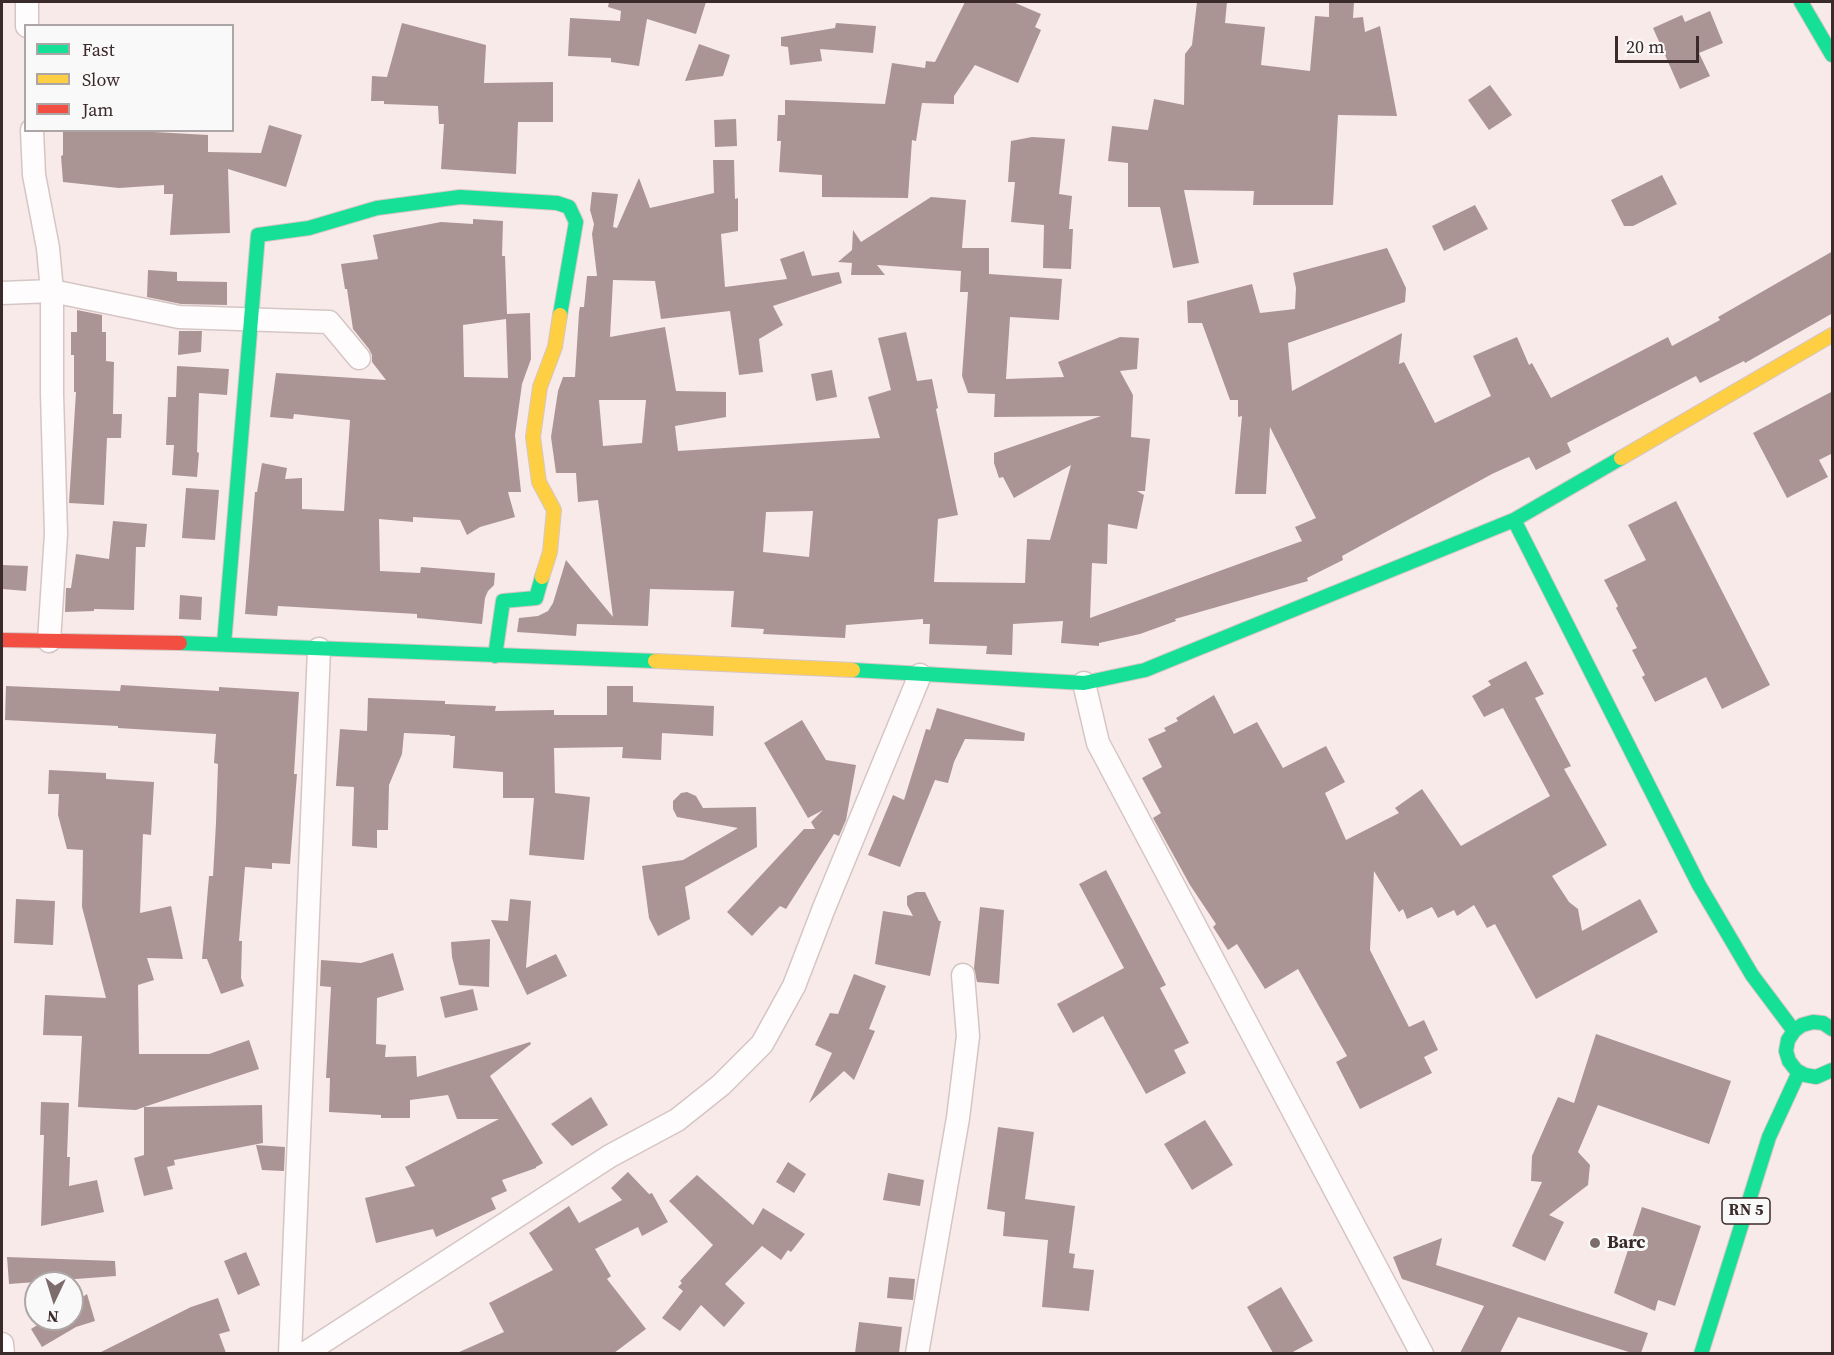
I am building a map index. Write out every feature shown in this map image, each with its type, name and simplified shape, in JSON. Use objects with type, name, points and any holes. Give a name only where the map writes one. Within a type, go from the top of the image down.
[{"type":"street","points":[[27,2],[27,24]]},
{"type":"street","points":[[1801,2],[1833,55]]},
{"type":"street","points":[[32,132],[34,175],[48,248],[51,291],[56,534],[49,641]]},
{"type":"street","points":[[224,644],[258,236],[309,228],[377,208],[460,197],[557,203],[569,207],[576,222],[555,347],[540,387],[533,437],[539,482],[554,510],[550,552],[536,598],[503,601],[495,657]]},
{"type":"street","points":[[2,294],[51,291],[179,317],[329,322],[359,358]]},
{"type":"street","points":[[2,640],[224,644],[495,657],[735,663],[1084,683],[1145,670],[1514,520],[1833,335]]},
{"type":"street","points":[[1514,520],[1699,885],[1752,975],[1794,1031]]},
{"type":"street","points":[[290,1353],[319,649]]},
{"type":"street","points":[[304,1353],[610,1156],[677,1120],[721,1085],[762,1044],[794,986],[920,675]]},
{"type":"street","points":[[1084,683],[1098,743],[1422,1353]]},
{"type":"street","points":[[917,1353],[958,1118],[968,1036],[963,975]]},
{"type":"street","points":[[1833,1029],[1823,1023],[1802,1024],[1788,1040],[1786,1051],[1790,1061],[1799,1072],[1816,1077],[1833,1070]]},
{"type":"street","name":"RN 5","points":[[1701,1353],[1769,1137],[1799,1072]]},
{"type":"street","points":[[2,1344],[3,1353]]},
{"type":"building","points":[[609,2],[706,2],[696,34],[647,19],[639,66],[611,62],[611,58],[568,56],[570,18],[620,21],[621,11],[608,7]]},
{"type":"building","points":[[965,2],[1013,2],[1041,14],[1035,27],[1041,30],[1018,83],[975,65],[954,96],[954,104],[922,103],[916,141],[912,140],[908,198],[822,197],[822,175],[779,172],[781,141],[777,141],[778,115],[785,115],[785,100],[885,104],[892,63],[925,68],[926,61],[935,62]]},
{"type":"building","points":[[1197,2],[1227,2],[1225,23],[1265,27],[1261,65],[1310,71],[1315,16],[1329,17],[1329,2],[1354,2],[1353,18],[1363,17],[1365,32],[1380,26],[1397,116],[1338,115],[1333,205],[1253,205],[1254,191],[1184,190],[1199,263],[1173,268],[1160,207],[1128,207],[1128,163],[1108,161],[1112,126],[1148,130],[1154,99],[1184,105],[1185,54],[1192,45]]},
{"type":"building","points":[[1710,11],[1723,43],[1699,53],[1710,76],[1680,89],[1653,28],[1682,15],[1685,22]]},
{"type":"building","points":[[402,23],[486,45],[484,83],[553,82],[553,122],[518,122],[516,174],[441,169],[444,124],[439,124],[438,106],[384,104],[384,101],[371,101],[372,76],[387,77]]},
{"type":"building","points":[[836,23],[876,26],[873,53],[820,49],[822,61],[790,65],[788,47],[781,46],[781,37],[835,28]]},
{"type":"building","points":[[699,44],[730,55],[723,76],[685,81]]},
{"type":"building","points":[[1490,85],[1512,115],[1489,130],[1468,100]]},
{"type":"building","points":[[736,119],[737,146],[715,147],[714,120]]},
{"type":"building","points":[[269,125],[302,135],[286,187],[228,169],[230,233],[170,235],[173,194],[164,194],[164,185],[119,188],[63,182],[61,156],[63,155],[63,132],[154,132],[208,135],[208,152],[261,153]]},
{"type":"building","points":[[1032,137],[1065,139],[1059,194],[1072,196],[1069,229],[1073,229],[1071,269],[1043,268],[1044,225],[1011,222],[1015,182],[1008,182],[1011,141]]},
{"type":"building","points":[[713,160],[734,160],[735,199],[738,198],[738,231],[721,234],[725,287],[787,279],[780,259],[804,251],[812,276],[839,272],[842,283],[773,306],[783,325],[759,339],[763,372],[739,375],[730,311],[661,319],[655,281],[613,280],[610,337],[665,327],[676,391],[726,392],[726,417],[675,426],[678,451],[880,438],[868,397],[891,390],[878,338],[906,332],[917,381],[932,379],[958,515],[938,519],[934,582],[1025,583],[1027,539],[1050,540],[1071,465],[1014,498],[1003,477],[999,478],[994,463],[994,453],[1101,416],[994,417],[995,394],[968,393],[962,376],[968,292],[960,292],[961,271],[877,265],[885,275],[851,275],[852,263],[838,262],[852,250],[853,230],[861,242],[931,197],[966,200],[962,248],[989,248],[989,274],[1062,279],[1059,320],[1010,317],[1006,379],[1064,377],[1058,362],[1120,337],[1139,338],[1137,369],[1120,371],[1133,395],[1131,437],[1150,439],[1145,491],[1137,491],[1144,495],[1137,529],[1108,524],[1107,564],[1092,563],[1090,618],[1302,541],[1295,527],[1316,518],[1270,427],[1266,494],[1235,494],[1242,416],[1238,417],[1238,400],[1230,400],[1202,323],[1188,323],[1187,301],[1252,284],[1260,313],[1295,309],[1296,288],[1293,273],[1387,248],[1406,288],[1405,302],[1288,343],[1292,391],[1402,333],[1399,364],[1404,362],[1435,423],[1491,396],[1473,356],[1517,337],[1529,365],[1532,363],[1551,398],[1668,337],[1672,346],[1720,320],[1718,317],[1833,251],[1833,313],[1745,363],[1744,361],[1700,383],[1696,376],[1567,443],[1571,452],[1536,470],[1529,457],[1492,474],[1342,556],[1343,560],[1307,578],[1308,581],[1175,619],[1176,621],[1140,634],[1099,643],[1099,646],[1061,643],[1063,621],[1013,624],[1012,655],[986,654],[987,646],[929,644],[930,624],[923,624],[923,619],[846,625],[845,638],[763,634],[764,629],[731,627],[734,591],[650,589],[648,626],[577,624],[576,636],[517,632],[519,618],[538,616],[548,611],[553,603],[566,560],[613,617],[598,500],[578,502],[576,473],[556,473],[551,437],[558,391],[563,377],[575,377],[579,312],[580,307],[584,307],[587,276],[597,276],[592,234],[594,224],[590,210],[592,192],[618,194],[613,227],[617,228],[639,178],[650,208],[714,193]],"holes":[[[599,400],[646,400],[642,443],[603,446]],[[813,511],[809,557],[763,552],[766,512]]]},
{"type":"building","points":[[1662,175],[1677,204],[1633,226],[1624,226],[1611,200]]},
{"type":"building","points":[[1475,205],[1488,229],[1444,251],[1432,226]]},
{"type":"building","points":[[473,219],[503,221],[502,256],[505,256],[507,314],[530,313],[531,359],[522,384],[515,435],[521,492],[508,492],[515,517],[480,527],[467,535],[460,520],[413,517],[413,522],[379,519],[380,571],[420,573],[421,567],[495,573],[494,585],[485,598],[482,624],[417,618],[417,614],[278,606],[277,616],[245,614],[255,492],[257,492],[262,463],[287,468],[285,479],[302,478],[302,509],[344,511],[350,420],[294,414],[293,419],[270,417],[276,373],[386,380],[372,362],[369,349],[353,329],[341,264],[378,259],[373,235],[441,222],[473,224]],"holes":[[[506,319],[508,378],[464,377],[463,325]]]},
{"type":"building","points":[[148,270],[177,272],[177,281],[227,282],[227,305],[181,304],[147,297]]},
{"type":"building","points":[[77,310],[102,315],[102,332],[106,332],[106,361],[114,362],[113,414],[122,414],[121,438],[107,438],[104,505],[69,503],[76,392],[74,392],[74,355],[71,355],[71,332],[77,332]]},
{"type":"building","points":[[179,331],[202,331],[201,352],[178,355]]},
{"type":"building","points":[[177,366],[229,369],[227,395],[199,393],[197,477],[172,475],[174,445],[166,445],[168,397],[176,397]]},
{"type":"building","points":[[832,370],[837,397],[816,401],[811,374]]},
{"type":"building","points":[[1833,391],[1833,453],[1819,460],[1828,477],[1787,498],[1753,433]]},
{"type":"building","points":[[186,488],[219,490],[215,540],[182,538]]},
{"type":"building","points":[[1676,501],[1770,685],[1722,709],[1706,677],[1655,702],[1632,650],[1637,648],[1604,580],[1646,560],[1628,525]]},
{"type":"building","points":[[113,521],[147,524],[145,547],[136,547],[134,610],[94,609],[94,611],[65,612],[66,588],[71,588],[76,554],[109,559]]},
{"type":"building","points":[[2,565],[28,566],[26,591],[2,589]]},
{"type":"building","points":[[180,595],[202,597],[201,620],[179,619]]},
{"type":"building","points":[[1526,661],[1544,694],[1535,698],[1571,766],[1564,769],[1607,845],[1552,876],[1569,902],[1578,909],[1582,931],[1640,899],[1658,932],[1536,999],[1495,924],[1487,928],[1474,905],[1457,916],[1454,910],[1438,918],[1432,907],[1407,919],[1403,909],[1399,912],[1374,871],[1370,950],[1409,1027],[1424,1020],[1438,1050],[1424,1057],[1432,1073],[1360,1109],[1336,1062],[1347,1056],[1298,969],[1265,989],[1237,944],[1228,950],[1213,927],[1216,924],[1190,885],[1153,818],[1161,813],[1142,778],[1162,767],[1148,739],[1166,731],[1164,728],[1178,721],[1176,718],[1214,695],[1234,734],[1257,722],[1283,768],[1326,746],[1345,782],[1325,793],[1346,840],[1399,813],[1395,808],[1422,789],[1461,846],[1550,796],[1503,708],[1484,717],[1472,696],[1491,685],[1488,681]]},
{"type":"building","points":[[121,685],[219,691],[219,687],[299,692],[294,774],[297,774],[290,864],[272,863],[272,869],[245,867],[239,941],[242,941],[241,978],[244,986],[221,994],[207,959],[202,959],[209,876],[213,876],[218,764],[214,763],[216,734],[5,720],[6,686],[120,691]]},
{"type":"building","points":[[607,686],[633,686],[633,702],[714,706],[713,736],[662,733],[661,760],[622,758],[623,747],[554,748],[555,793],[590,797],[584,860],[529,855],[534,798],[503,798],[503,772],[453,768],[455,736],[450,735],[404,733],[402,754],[389,785],[388,830],[377,830],[377,848],[352,846],[354,787],[336,786],[340,729],[367,731],[368,698],[445,701],[445,704],[496,706],[495,711],[554,710],[554,715],[607,715]]},
{"type":"building","points":[[937,708],[1025,733],[1024,741],[965,739],[954,762],[948,783],[935,780],[900,867],[868,855],[893,795],[904,800],[926,729],[930,730]]},
{"type":"building","points":[[802,720],[826,760],[856,765],[846,820],[839,836],[834,834],[786,909],[780,906],[752,936],[727,912],[804,829],[815,829],[811,822],[823,810],[808,818],[764,743]]},
{"type":"building","points":[[49,770],[106,773],[106,779],[154,782],[151,835],[143,834],[140,913],[171,906],[183,959],[147,958],[154,980],[138,985],[139,1054],[209,1054],[249,1040],[259,1069],[136,1110],[78,1107],[82,1036],[43,1035],[45,995],[106,998],[82,907],[83,850],[67,849],[58,815],[59,794],[48,794]]},
{"type":"building","points":[[687,792],[696,796],[703,808],[756,807],[757,847],[685,887],[690,919],[658,936],[649,918],[642,866],[683,860],[738,828],[677,817],[673,809],[673,801],[681,793]]},
{"type":"building","points":[[1106,870],[1166,985],[1160,988],[1189,1043],[1174,1050],[1186,1073],[1146,1094],[1103,1016],[1073,1033],[1057,1004],[1124,968],[1079,884]]},
{"type":"building","points":[[916,892],[925,892],[941,921],[930,976],[875,964],[883,911],[913,916],[907,905],[907,896]]},
{"type":"building","points":[[16,899],[55,901],[53,945],[14,943]]},
{"type":"building","points":[[510,899],[531,901],[526,968],[556,954],[567,976],[527,995],[491,920],[508,921]]},
{"type":"building","points":[[980,907],[1004,910],[999,984],[977,982],[974,968]]},
{"type":"building","points":[[490,939],[489,987],[459,985],[451,942]]},
{"type":"building","points":[[393,953],[404,990],[377,998],[376,1044],[386,1045],[385,1057],[416,1056],[417,1077],[530,1042],[531,1044],[490,1076],[543,1163],[536,1168],[502,1180],[507,1191],[491,1198],[496,1209],[436,1237],[433,1229],[376,1243],[365,1198],[415,1186],[405,1167],[499,1119],[457,1119],[448,1095],[410,1100],[410,1118],[381,1118],[381,1115],[329,1112],[330,1078],[326,1078],[331,987],[320,986],[321,960],[361,963]]},
{"type":"building","points":[[854,974],[886,986],[869,1029],[875,1031],[854,1080],[844,1071],[809,1103],[832,1053],[815,1045],[830,1013],[838,1014]]},
{"type":"building","points":[[473,989],[478,1010],[445,1018],[440,997]]},
{"type":"building","points":[[1596,1034],[1731,1081],[1709,1144],[1598,1105],[1578,1152],[1590,1165],[1588,1185],[1549,1215],[1564,1222],[1545,1261],[1512,1246],[1542,1182],[1531,1181],[1532,1156],[1558,1097],[1574,1103]]},
{"type":"building","points":[[591,1097],[608,1125],[572,1146],[551,1124]]},
{"type":"building","points":[[41,1102],[69,1103],[67,1157],[70,1157],[69,1186],[97,1180],[104,1212],[41,1226],[44,1135],[40,1135]]},
{"type":"building","points":[[262,1105],[263,1143],[174,1160],[175,1165],[167,1167],[173,1189],[144,1196],[134,1158],[144,1155],[144,1107]]},
{"type":"building","points":[[1205,1120],[1233,1165],[1192,1190],[1164,1144]]},
{"type":"building","points":[[998,1127],[1034,1132],[1025,1199],[1075,1206],[1069,1253],[1075,1254],[1073,1268],[1094,1270],[1089,1311],[1042,1307],[1048,1240],[1003,1236],[1005,1212],[987,1209]]},
{"type":"building","points":[[256,1145],[285,1147],[284,1171],[262,1170]]},
{"type":"building","points":[[788,1162],[806,1174],[794,1193],[776,1182]]},
{"type":"building","points":[[628,1172],[649,1194],[652,1193],[668,1222],[642,1236],[638,1227],[595,1249],[611,1276],[607,1279],[646,1329],[614,1353],[457,1353],[504,1332],[489,1303],[553,1270],[529,1233],[569,1206],[579,1223],[622,1200],[611,1188]]},
{"type":"building","points":[[888,1173],[924,1180],[920,1206],[883,1200]]},
{"type":"building","points":[[697,1175],[753,1225],[763,1208],[805,1234],[791,1252],[788,1250],[781,1260],[762,1246],[725,1284],[745,1303],[724,1327],[701,1305],[680,1331],[662,1318],[683,1291],[678,1287],[682,1283],[680,1281],[713,1245],[669,1201]]},
{"type":"building","points":[[1642,1207],[1701,1226],[1675,1306],[1658,1300],[1655,1311],[1614,1293]]},
{"type":"building","points":[[1442,1238],[1436,1265],[1648,1333],[1641,1353],[1632,1353],[1518,1317],[1500,1353],[1460,1353],[1484,1306],[1402,1279],[1393,1257]]},
{"type":"building","points":[[246,1252],[260,1285],[238,1295],[224,1261]]},
{"type":"building","points":[[7,1257],[115,1261],[116,1276],[84,1278],[84,1271],[24,1271],[24,1283],[9,1284]]},
{"type":"building","points":[[889,1277],[915,1279],[913,1300],[887,1298]]},
{"type":"building","points":[[1281,1287],[1313,1341],[1291,1353],[1273,1353],[1247,1307]]},
{"type":"building","points":[[87,1294],[95,1321],[84,1324],[84,1296]]},
{"type":"building","points":[[218,1298],[230,1331],[219,1334],[226,1353],[99,1353],[191,1307]]},
{"type":"building","points":[[859,1322],[902,1327],[899,1353],[855,1353]]},
{"type":"building","points":[[32,1331],[69,1331],[42,1347]]},
{"type":"traffic: fast","points":[[1801,2],[1832,55]]},
{"type":"traffic: fast","points":[[224,644],[258,235],[309,228],[377,208],[460,197],[557,203],[569,207],[576,222],[560,315]]},
{"type":"traffic: fast","points":[[853,670],[1084,683],[1145,670],[1514,520],[1621,458]]},
{"type":"traffic: fast","points":[[1514,520],[1699,885],[1752,975],[1794,1031]]},
{"type":"traffic: fast","points":[[495,656],[503,601],[536,598],[542,577]]},
{"type":"traffic: fast","points":[[180,643],[655,661]]},
{"type":"traffic: fast","points":[[1832,1029],[1823,1023],[1813,1022],[1802,1025],[1788,1040],[1786,1051],[1789,1061],[1796,1070],[1805,1075],[1816,1077],[1832,1070]]},
{"type":"traffic: fast","points":[[1701,1354],[1769,1137],[1799,1072]]},
{"type":"traffic: slow","points":[[542,577],[550,552],[554,510],[539,482],[533,437],[540,387],[555,347],[560,315]]},
{"type":"traffic: slow","points":[[1621,458],[1832,335]]},
{"type":"traffic: slow","points":[[655,661],[853,670]]},
{"type":"traffic: jam","points":[[2,640],[180,643]]},
{"type":"place","name":"Barc","points":[[1595,1243]]}]
